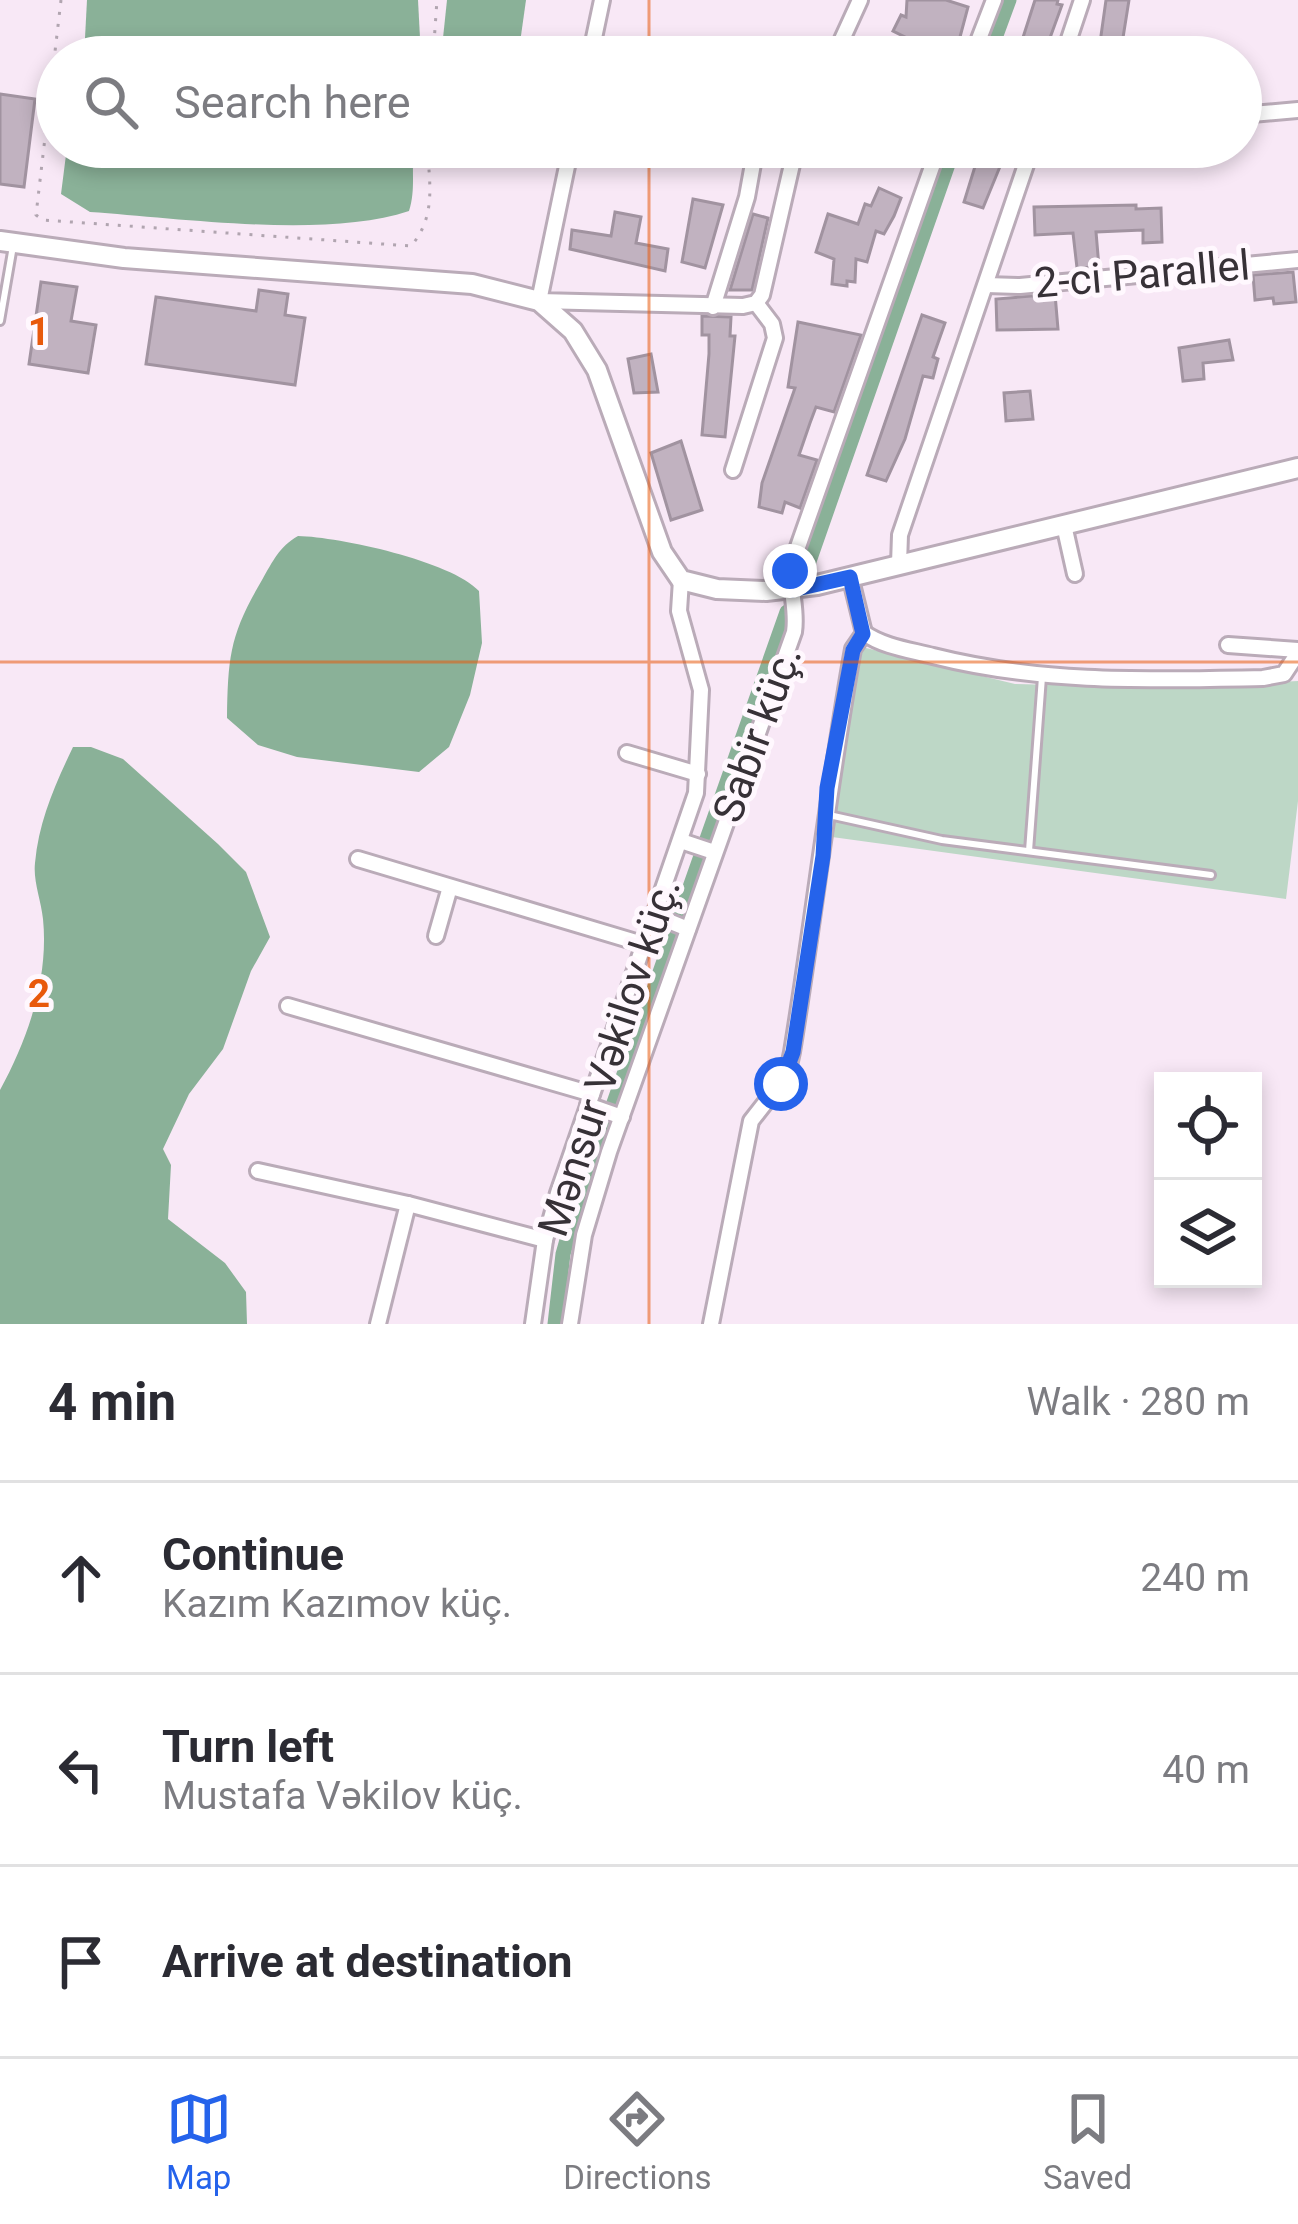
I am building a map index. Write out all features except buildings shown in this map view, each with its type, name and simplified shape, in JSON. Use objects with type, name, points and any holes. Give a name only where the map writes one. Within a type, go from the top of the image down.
[{"type":"street","points":[[594,36],[602,0]]},
{"type":"street","points":[[844,36],[860,0]]},
{"type":"street","points":[[980,36],[994,0]]},
{"type":"street","points":[[1070,36],[1082,0]]},
{"type":"street","points":[[1262,114],[1298,110]]},
{"type":"street","points":[[539,301],[568,168]]},
{"type":"street","points":[[713,307],[752,168]]},
{"type":"street","points":[[756,303],[791,168]]},
{"type":"street","name":"Sabir küç.","points":[[570,1324],[584,1235],[622,1117],[794,632],[794,560],[932,168]]},
{"type":"street","points":[[899,565],[900,535],[1026,168]]},
{"type":"street","points":[[7,242],[124,258],[472,284],[539,301],[713,307],[756,303]]},
{"type":"street","name":"2-ci Parallel","points":[[986,285],[1020,286],[1298,260]]},
{"type":"street","points":[[539,301],[572,331],[597,370],[662,552],[681,580],[717,589],[792,590],[1298,469]]},
{"type":"street","points":[[733,470],[775,338],[772,324],[756,303]]},
{"type":"street","points":[[1064,525],[1075,574]]},
{"type":"street","points":[[711,1324],[751,1121],[787,1075],[793,1052],[853,650],[863,634],[850,577]]},
{"type":"street","name":"Mənsur Vəkilov küç.","points":[[533,1324],[545,1240],[656,916],[698,774],[701,690],[679,611],[681,580]]},
{"type":"street","points":[[863,634],[880,643],[952,661],[1042,677],[1263,678],[1284,674],[1298,652],[1228,645]]},
{"type":"street","points":[[627,753],[698,774]]},
{"type":"street","points":[[680,841],[714,852]]},
{"type":"street","points":[[358,859],[646,945]]},
{"type":"street","points":[[436,936],[450,886]]},
{"type":"street","points":[[656,916],[688,929]]},
{"type":"street","points":[[288,1006],[590,1100],[622,1117]]},
{"type":"street","points":[[258,1171],[545,1240]]},
{"type":"street","points":[[378,1324],[408,1204]]},
{"type":"lane","points":[[0,321],[7,242]]},
{"type":"lane","points":[[1029,850],[1042,677]]},
{"type":"lane","points":[[826,814],[942,840],[1211,875]]},
{"type":"path","points":[[57,36],[61,0]]},
{"type":"path","points":[[434,36],[437,0]]},
{"type":"path","points":[[41,168],[36,214],[43,220],[411,246],[425,230],[430,212],[428,168]]},
{"type":"shaded area","points":[[87,0],[418,0],[420,36],[85,36]]},
{"type":"shaded area","points":[[447,0],[526,0],[521,36],[443,36]]},
{"type":"shaded area","points":[[64,168],[413,168],[409,211],[336,224],[252,224],[90,212],[61,194]]},
{"type":"shaded area","points":[[298,536],[366,546],[420,561],[479,591],[482,643],[470,695],[449,747],[419,772],[297,757],[258,745],[227,718],[237,631],[273,561]]},
{"type":"shaded area","points":[[862,647],[1015,684],[1170,688],[1298,681],[1298,801],[1286,899],[832,837],[834,786]]},
{"type":"shaded area","points":[[73,747],[91,747],[123,759],[218,844],[246,872],[270,937],[251,971],[223,1049],[189,1094],[163,1149],[171,1165],[168,1219],[225,1263],[246,1292],[247,1324],[0,1324],[0,1090],[27,1029],[39,986],[44,941],[35,877],[37,847],[49,803]]},
{"type":"waterway","points":[[996,36],[1009,0]]},
{"type":"waterway","points":[[807,567],[947,168]]},
{"type":"waterway","points":[[555,1324],[563,1254],[573,1219],[787,612]]},
{"type":"route","points":[[781,1084],[793,1052],[823,856],[827,788],[853,650],[863,634],[850,577],[792,590],[790,571]]}]
